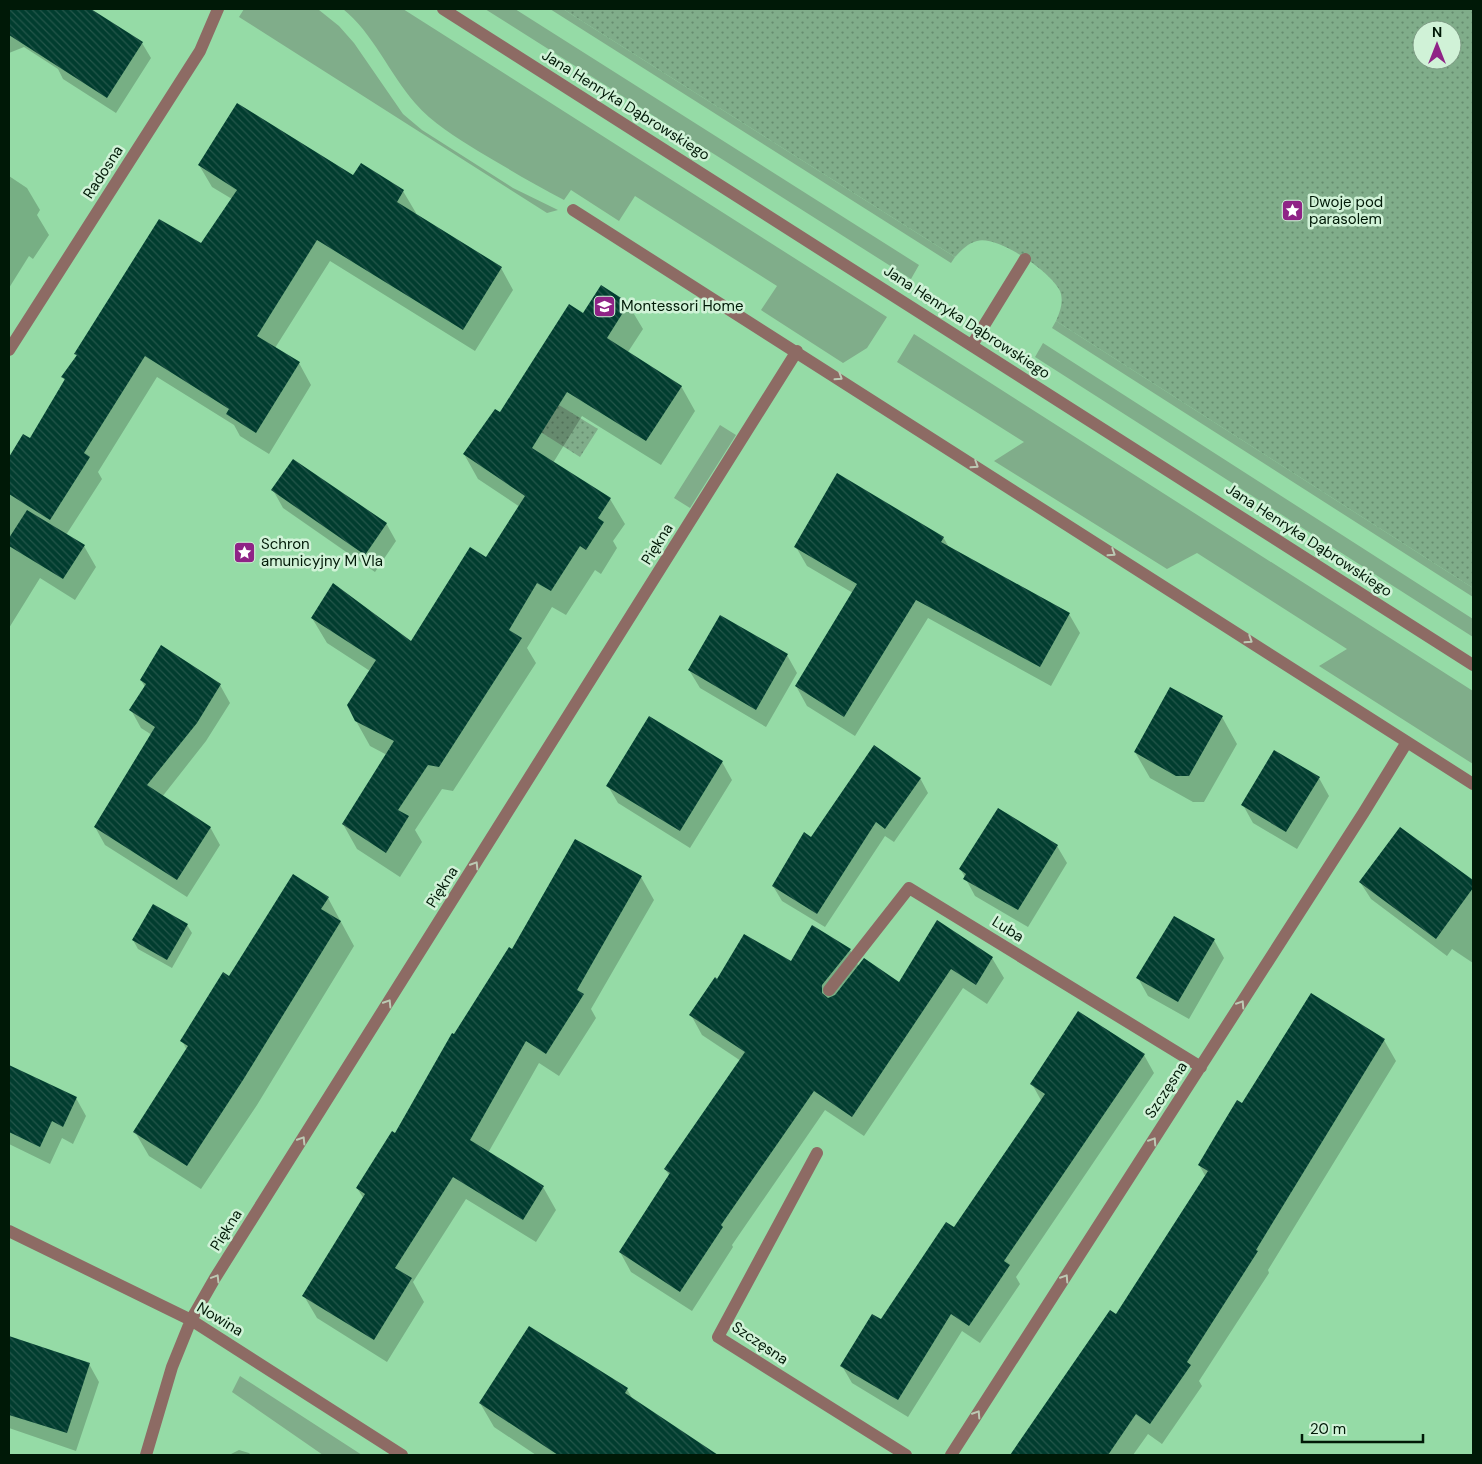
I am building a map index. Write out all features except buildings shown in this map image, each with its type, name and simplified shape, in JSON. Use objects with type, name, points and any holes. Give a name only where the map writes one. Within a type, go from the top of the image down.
[{"type":"street","name":"Radosna","points":[[9,350],[200,51],[218,9]]},
{"type":"street","name":"Jana Henryka Dąbrowskiego","points":[[443,9],[1473,665]]},
{"type":"street","points":[[573,210],[798,351],[1473,784]]},
{"type":"street","points":[[972,345],[1025,259]]},
{"type":"street","name":"Piękna","points":[[146,1455],[172,1367],[191,1320],[798,351]]},
{"type":"street","name":"Szczęsna","points":[[950,1455],[1200,1067],[1406,742]]},
{"type":"street","name":"Luba","points":[[829,990],[909,888],[1200,1067]]},
{"type":"street","name":"Szczęsna","points":[[817,1153],[718,1337],[906,1455]]},
{"type":"street","name":"Nowina","points":[[9,1231],[191,1320],[402,1455]]},
{"type":"green space","points":[[244,9],[319,10],[339,26],[354,43],[403,114],[422,130],[513,188],[558,210],[547,213],[239,17]]},
{"type":"green space","points":[[343,9],[403,9],[887,317],[867,348],[843,363],[761,310],[777,286],[635,196],[619,221],[571,190],[564,200],[478,151],[445,129],[415,103],[372,41]]},
{"type":"green space","points":[[485,9],[515,9],[919,265],[911,279]]},
{"type":"green space","points":[[550,9],[563,9],[955,257],[951,263]]},
{"type":"green space","points":[[563,9],[1473,9],[1473,588],[1056,321],[1062,303],[1060,291],[1055,283],[1035,265],[1010,249],[998,244],[977,241],[965,247],[955,257]]},
{"type":"green space","points":[[1056,321],[1473,588],[1473,597],[1052,328]]},
{"type":"green space","points":[[914,334],[1473,691],[1473,764],[1319,666],[1347,649],[1197,553],[1167,569],[994,461],[1024,442],[897,362]]},
{"type":"green space","points":[[1043,343],[1473,619],[1473,637],[1035,357]]},
{"type":"green space","points":[[546,397],[598,429],[580,457],[528,424]]},
{"type":"green space","points":[[720,425],[736,435],[690,508],[674,498]]},
{"type":"green space","points":[[240,1376],[362,1455],[323,1455],[232,1392]]},
{"type":"place","name":"Dwoje pod parasolem","points":[[1293,211]]},
{"type":"place","name":"Montessori Home","points":[[605,306]]},
{"type":"place","name":"Schron amunicyjny M VIa","points":[[245,553]]}]
